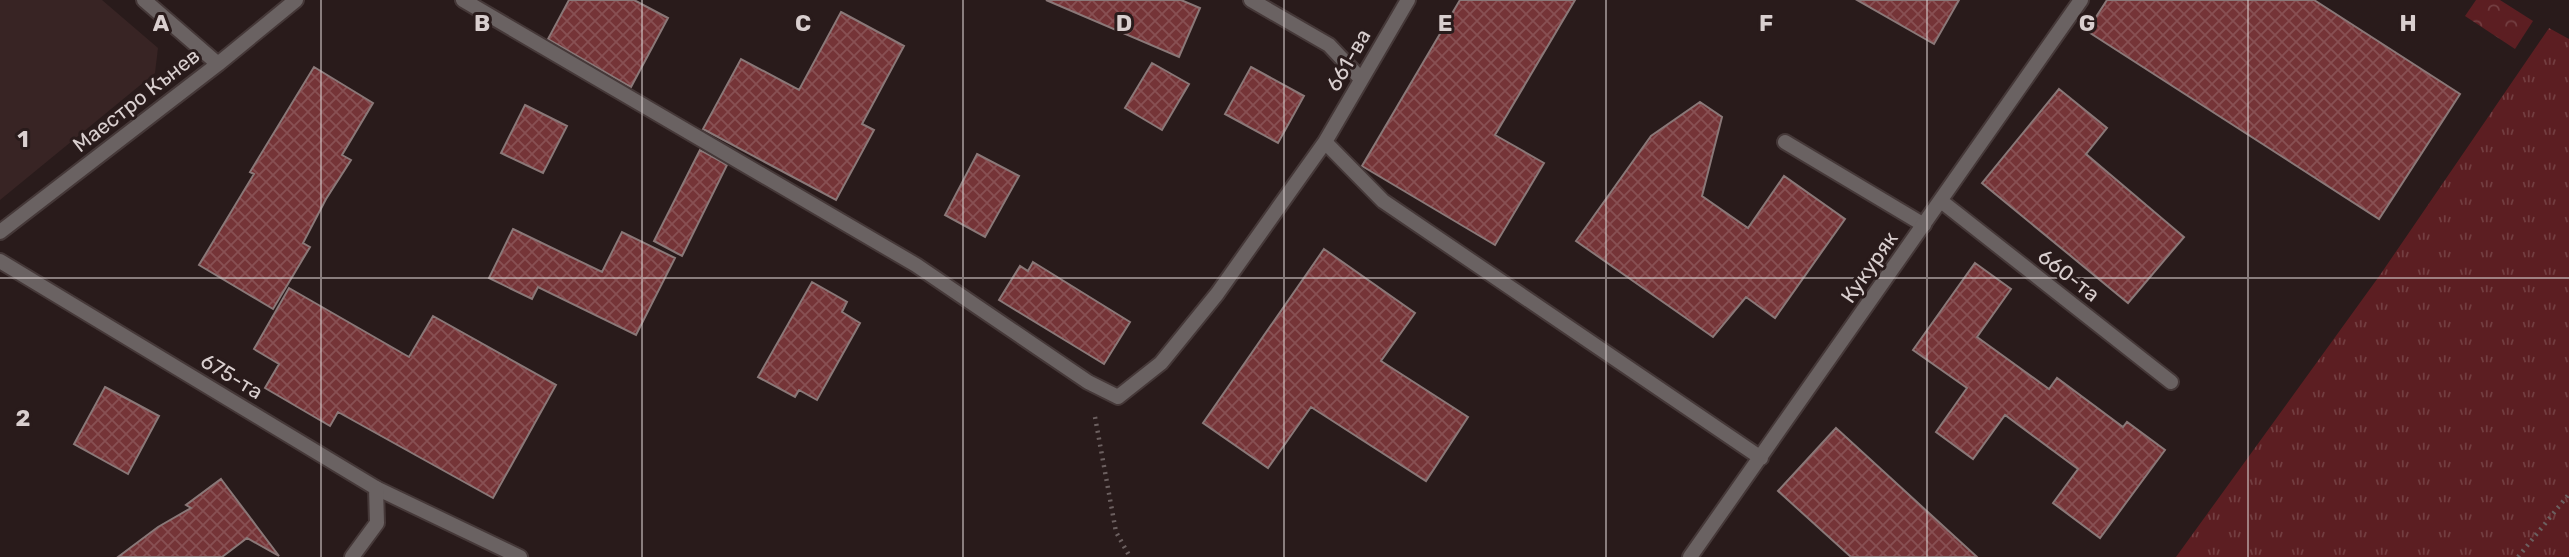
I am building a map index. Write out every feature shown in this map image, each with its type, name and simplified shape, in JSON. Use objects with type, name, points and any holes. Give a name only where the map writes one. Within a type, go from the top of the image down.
[{"type":"street","points":[[144,0],[218,64]]},
{"type":"street","name":"Маестро Кънев","points":[[0,232],[218,64],[296,0]]},
{"type":"street","points":[[463,0],[916,265],[1087,382]]},
{"type":"street","points":[[1251,0],[1329,45],[1361,79]]},
{"type":"street","name":"661-ва","points":[[1087,382],[1118,397],[1161,363],[1217,294],[1325,142],[1408,0]]},
{"type":"street","name":"Кукуряк","points":[[1690,557],[2081,0]]},
{"type":"street","points":[[1325,142],[1382,201],[1761,458]]},
{"type":"street","points":[[1785,142],[1924,225]]},
{"type":"street","name":"660-та","points":[[1941,201],[2171,382]]},
{"type":"street","name":"675-та","points":[[0,261],[376,488],[520,557]]},
{"type":"street","points":[[352,557],[377,523],[376,488]]},
{"type":"path","points":[[1087,382],[1116,532],[1130,557]]},
{"type":"path","points":[[2518,557],[2569,494]]},
{"type":"shaded area","points":[[0,0],[102,0],[158,48],[155,73],[0,200]]},
{"type":"green space","points":[[2476,0],[2500,0],[2533,21],[2515,49],[2465,16]]},
{"type":"green space","points":[[2549,28],[2569,39],[2569,557],[2176,557],[2380,275]]},
{"type":"building","points":[[569,0],[634,0],[668,18],[631,87],[548,39]]},
{"type":"building","points":[[1046,0],[1181,0],[1200,8],[1179,57]]},
{"type":"building","points":[[1460,0],[1575,0],[1495,135],[1544,163],[1495,245],[1362,166]]},
{"type":"building","points":[[1857,0],[1959,0],[1934,44]]},
{"type":"building","points":[[2107,0],[2314,0],[2460,94],[2379,219],[2087,31]]},
{"type":"building","points":[[841,12],[904,46],[862,124],[874,130],[836,200],[703,129],[741,59],[799,90]]},
{"type":"building","points":[[1152,63],[1189,84],[1162,130],[1125,108]]},
{"type":"building","points":[[314,67],[373,103],[342,155],[351,160],[326,199],[303,243],[310,247],[273,309],[199,265],[254,174],[250,172]]},
{"type":"building","points":[[1251,67],[1304,96],[1278,143],[1225,114]]},
{"type":"building","points":[[2059,89],[2107,128],[2086,154],[2184,237],[2128,303],[1982,183]]},
{"type":"building","points":[[1700,102],[1722,117],[1702,196],[1748,228],[1784,176],[1845,219],[1775,318],[1746,297],[1713,337],[1576,241],[1651,136]]},
{"type":"building","points":[[525,105],[567,126],[543,173],[501,153]]},
{"type":"building","points":[[700,150],[727,165],[682,256],[654,241]]},
{"type":"building","points":[[977,154],[1019,176],[985,237],[945,215]]},
{"type":"building","points":[[513,229],[602,272],[622,232],[675,258],[636,335],[538,287],[532,299],[489,278]]},
{"type":"building","points":[[1324,249],[1415,313],[1381,361],[1468,417],[1426,481],[1311,407],[1268,468],[1203,423]]},
{"type":"building","points":[[1033,262],[1130,322],[1104,364],[999,300],[1020,266],[1028,271]]},
{"type":"building","points":[[1975,263],[2011,289],[1977,337],[2049,389],[2057,378],[2123,427],[2127,422],[2165,450],[2100,538],[2053,503],[2078,469],[2005,415],[1973,459],[1936,432],[1967,388],[1913,350]]},
{"type":"building","points":[[812,282],[847,302],[842,312],[860,323],[817,400],[799,390],[795,397],[758,377]]},
{"type":"building","points":[[289,288],[409,357],[433,316],[556,385],[493,498],[338,412],[330,426],[265,388],[279,364],[254,349]]},
{"type":"building","points":[[105,387],[159,416],[128,474],[74,444]]},
{"type":"building","points":[[1836,428],[1977,557],[1851,557],[1778,491]]},
{"type":"building","points":[[221,479],[279,556],[247,538],[222,557],[118,557],[158,527],[191,508],[186,505]]}]
